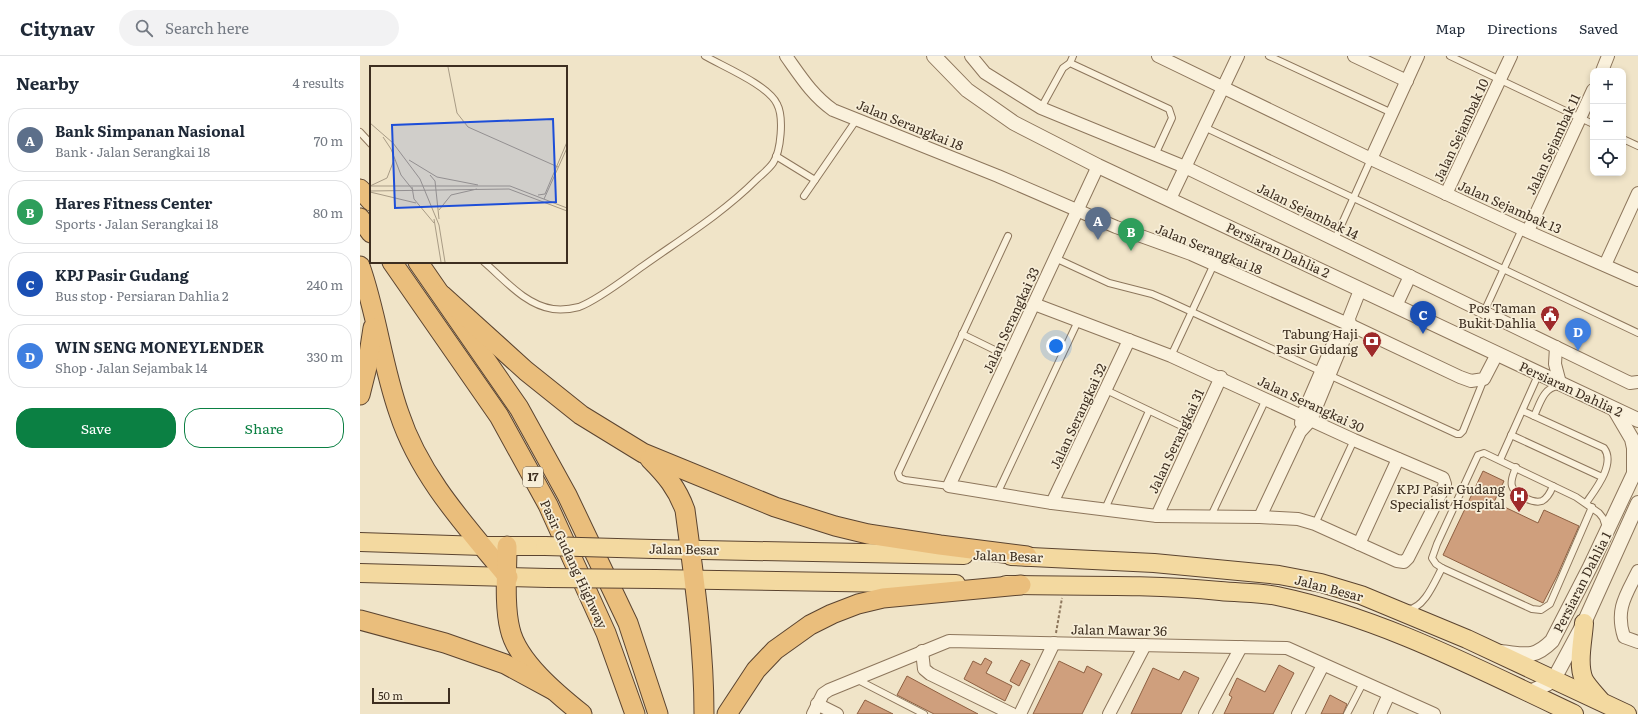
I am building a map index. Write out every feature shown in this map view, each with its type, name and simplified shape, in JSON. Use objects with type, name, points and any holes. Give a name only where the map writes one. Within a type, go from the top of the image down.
[{"type":"highway","points":[[360,189],[370,200]]},
{"type":"highway","points":[[360,218],[370,232]]},
{"type":"highway","name":"Pasir Gudang Highway","points":[[393,263],[499,416],[548,505],[606,633],[635,714]]},
{"type":"highway","name":"Pasir Gudang Highway","points":[[419,263],[519,408],[567,495],[628,623],[658,714]]},
{"type":"highway","points":[[360,266],[374,316],[391,388],[409,438],[439,492],[508,577]]},
{"type":"highway","points":[[442,295],[526,371],[581,415],[643,453],[776,507],[835,526],[895,538],[1027,556]]},
{"type":"highway","points":[[360,395],[368,367],[374,316]]},
{"type":"highway","points":[[643,453],[668,478],[681,498],[685,510],[701,641],[704,684],[704,714]]},
{"type":"highway","points":[[507,546],[508,613],[511,632],[522,656],[553,690],[582,714]]},
{"type":"highway","points":[[727,714],[752,676],[775,650],[810,625],[832,614],[858,604],[883,598],[1021,585]]},
{"type":"highway","points":[[360,620],[445,643],[505,664],[553,690]]},
{"type":"main road","name":"Jalan Besar","points":[[360,542],[483,546],[1027,556],[1154,563],[1280,575],[1321,583],[1361,595],[1493,651],[1627,714]]},
{"type":"main road","name":"Jalan Besar","points":[[360,573],[548,578],[1134,586],[1199,589],[1275,596],[1324,607],[1371,622],[1454,658],[1574,714]]},
{"type":"main road","points":[[1584,623],[1581,660],[1582,673],[1588,685],[1602,702]]},
{"type":"street","name":"Jalan Serangkai 18","points":[[786,56],[812,93],[833,110],[998,176],[1149,240],[1180,250],[1214,264],[1347,322],[1460,377],[1471,381],[1484,379]]},
{"type":"street","name":"Persiaran Dahlia 2","points":[[934,56],[967,90],[1014,123],[1098,166],[1526,367],[1536,379],[1562,384],[1638,420]]},
{"type":"street","name":"Jalan Sejambak 14","points":[[971,56],[985,73],[1041,108],[1185,167],[1630,383],[1638,382]]},
{"type":"street","name":"Jalan Sejambak 13","points":[[1158,56],[1371,159],[1638,280]]},
{"type":"street","points":[[1170,199],[1238,56]]},
{"type":"street","points":[[1354,56],[1407,81]]},
{"type":"street","points":[[1371,159],[1418,56]]},
{"type":"street","name":"Jalan Sejambak 10","points":[[1446,194],[1511,56]]},
{"type":"street","points":[[1603,68],[1608,56]]},
{"type":"street","name":"Jalan Sejambak 11","points":[[1525,230],[1590,97]]},
{"type":"street","name":"Jalan Serangkai 33","points":[[949,486],[1098,166]]},
{"type":"street","points":[[1605,265],[1638,194]]},
{"type":"street","points":[[1396,306],[1410,276]]},
{"type":"street","points":[[1260,517],[1307,418],[1360,290]]},
{"type":"street","name":"Jalan Serangkai 30","points":[[1034,304],[1171,356],[1354,440],[1443,478],[1445,484],[1442,491],[1408,558],[1404,562],[1397,561],[1359,544]]},
{"type":"street","name":"Jalan Serangkai 32","points":[[1052,503],[1129,340]]},
{"type":"street","points":[[1556,346],[1556,364],[1562,384]]},
{"type":"street","points":[[1484,379],[1497,354]]},
{"type":"street","name":"Jalan Serangkai 31","points":[[1157,516],[1221,378]]},
{"type":"street","points":[[1636,470],[1632,439],[1615,410],[1638,409]]},
{"type":"street","points":[[949,486],[1052,503],[1157,516],[1298,519],[1315,524],[1359,544],[1398,459]]},
{"type":"street","name":"Persiaran Dahlia 1","points":[[1493,651],[1529,654],[1536,653],[1543,650],[1552,641],[1590,567],[1636,470]]},
{"type":"street","name":"Persiaran Dahlia 1","points":[[1554,680],[1584,623],[1638,503]]},
{"type":"street","points":[[1638,571],[1621,606],[1620,623],[1624,636],[1638,642]]},
{"type":"street","name":"Jalan Mawar 36","points":[[815,709],[823,694],[829,690],[949,641],[1287,648],[1434,714]]},
{"type":"street","points":[[1020,714],[1054,643]]},
{"type":"street","points":[[1109,714],[1145,645]]},
{"type":"street","points":[[1205,714],[1241,647]]},
{"type":"street","points":[[922,651],[924,668],[930,674],[1012,714]]},
{"type":"street","points":[[1298,714],[1323,665]]},
{"type":"street","points":[[1528,693],[1543,687],[1554,680]]},
{"type":"street","points":[[1380,714],[1389,694]]},
{"type":"street","points":[[815,709],[837,714]]},
{"type":"lane","points":[[485,263],[527,299],[539,306],[553,309],[566,309],[580,306],[609,289],[722,209],[749,187],[773,163],[776,156],[780,136],[778,105],[773,97],[760,86],[705,56]]},
{"type":"lane","points":[[1041,108],[1063,68],[1070,63],[1073,56]]},
{"type":"lane","points":[[1269,56],[1392,113]]},
{"type":"lane","points":[[1450,56],[1590,122]]},
{"type":"lane","points":[[1070,63],[1169,109],[1172,118],[1155,155]]},
{"type":"lane","points":[[804,196],[857,119]]},
{"type":"lane","points":[[1204,127],[1638,333]]},
{"type":"lane","points":[[360,132],[370,143]]},
{"type":"lane","points":[[1625,140],[1638,146]]},
{"type":"lane","points":[[776,156],[815,180]]},
{"type":"lane","points":[[1335,239],[1371,159]]},
{"type":"lane","points":[[1484,312],[1503,269],[1525,230]]},
{"type":"lane","points":[[949,486],[905,480],[900,478],[898,472],[1008,236]]},
{"type":"lane","points":[[1055,258],[1109,283],[1152,294],[1457,434],[1460,434],[1463,431],[1484,379]]},
{"type":"lane","points":[[1171,356],[1214,264]]},
{"type":"lane","points":[[998,494],[1078,321]]},
{"type":"lane","points":[[962,334],[1009,357]]},
{"type":"lane","points":[[1500,460],[1536,379]]},
{"type":"lane","points":[[1534,416],[1545,392],[1551,387],[1562,384]]},
{"type":"lane","points":[[1106,390],[1196,432]]},
{"type":"lane","points":[[1211,516],[1266,399]]},
{"type":"lane","points":[[1104,509],[1149,410]]},
{"type":"lane","points":[[1523,411],[1604,448],[1609,457],[1608,463],[1596,489],[1586,503]]},
{"type":"lane","points":[[1512,435],[1602,477]]},
{"type":"lane","points":[[1315,524],[1354,440]]},
{"type":"lane","points":[[1592,507],[1550,604],[1545,609],[1532,609],[1442,568],[1436,564],[1432,558],[1433,552],[1478,455],[1484,453],[1516,467],[1586,503],[1592,507],[1603,518],[1607,532]]},
{"type":"lane","points":[[1516,467],[1512,484],[1514,490],[1518,493],[1535,501],[1542,500],[1550,492],[1553,486]]},
{"type":"lane","points":[[1395,609],[1414,609],[1420,605],[1442,568]]},
{"type":"lane","points":[[856,679],[924,714]]},
{"type":"lane","points":[[1347,714],[1363,683]]},
{"type":"path","points":[[1054,643],[1065,585]]},
{"type":"building","points":[[1483,471],[1504,481],[1494,502],[1538,523],[1544,510],[1579,526],[1557,576],[1543,603],[1443,555]]},
{"type":"building","points":[[985,658],[992,662],[986,673],[1012,686],[1005,701],[964,679],[973,661],[981,665]]},
{"type":"building","points":[[1021,660],[1030,664],[1019,686],[1010,681]]},
{"type":"building","points":[[1059,661],[1084,673],[1087,666],[1102,674],[1082,714],[1033,714]]},
{"type":"building","points":[[1279,665],[1294,673],[1273,714],[1224,714],[1232,697],[1229,695],[1237,678],[1265,692]]},
{"type":"building","points":[[1153,668],[1179,680],[1184,671],[1199,678],[1181,714],[1131,714]]},
{"type":"building","points":[[907,676],[978,714],[934,714],[897,695]]},
{"type":"building","points":[[1330,695],[1347,704],[1343,714],[1321,714]]},
{"type":"building","points":[[865,700],[893,714],[857,714]]},
{"type":"place","name":"Bank Simpanan Nasional","points":[[1098,240]]},
{"type":"place","name":"Hares Fitness Center","points":[[1131,251]]},
{"type":"place","name":"Pos Taman Bukit Dahlia","points":[[1550,332]]},
{"type":"place","name":"KPJ Pasir Gudang","points":[[1423,334]]},
{"type":"place","name":"WIN SENG MONEYLENDER","points":[[1578,351]]},
{"type":"place","name":"Tabung Haji Pasir Gudang","points":[[1372,358]]},
{"type":"place","name":"KPJ Pasir Gudang Specialist Hospital","points":[[1519,513]]}]
